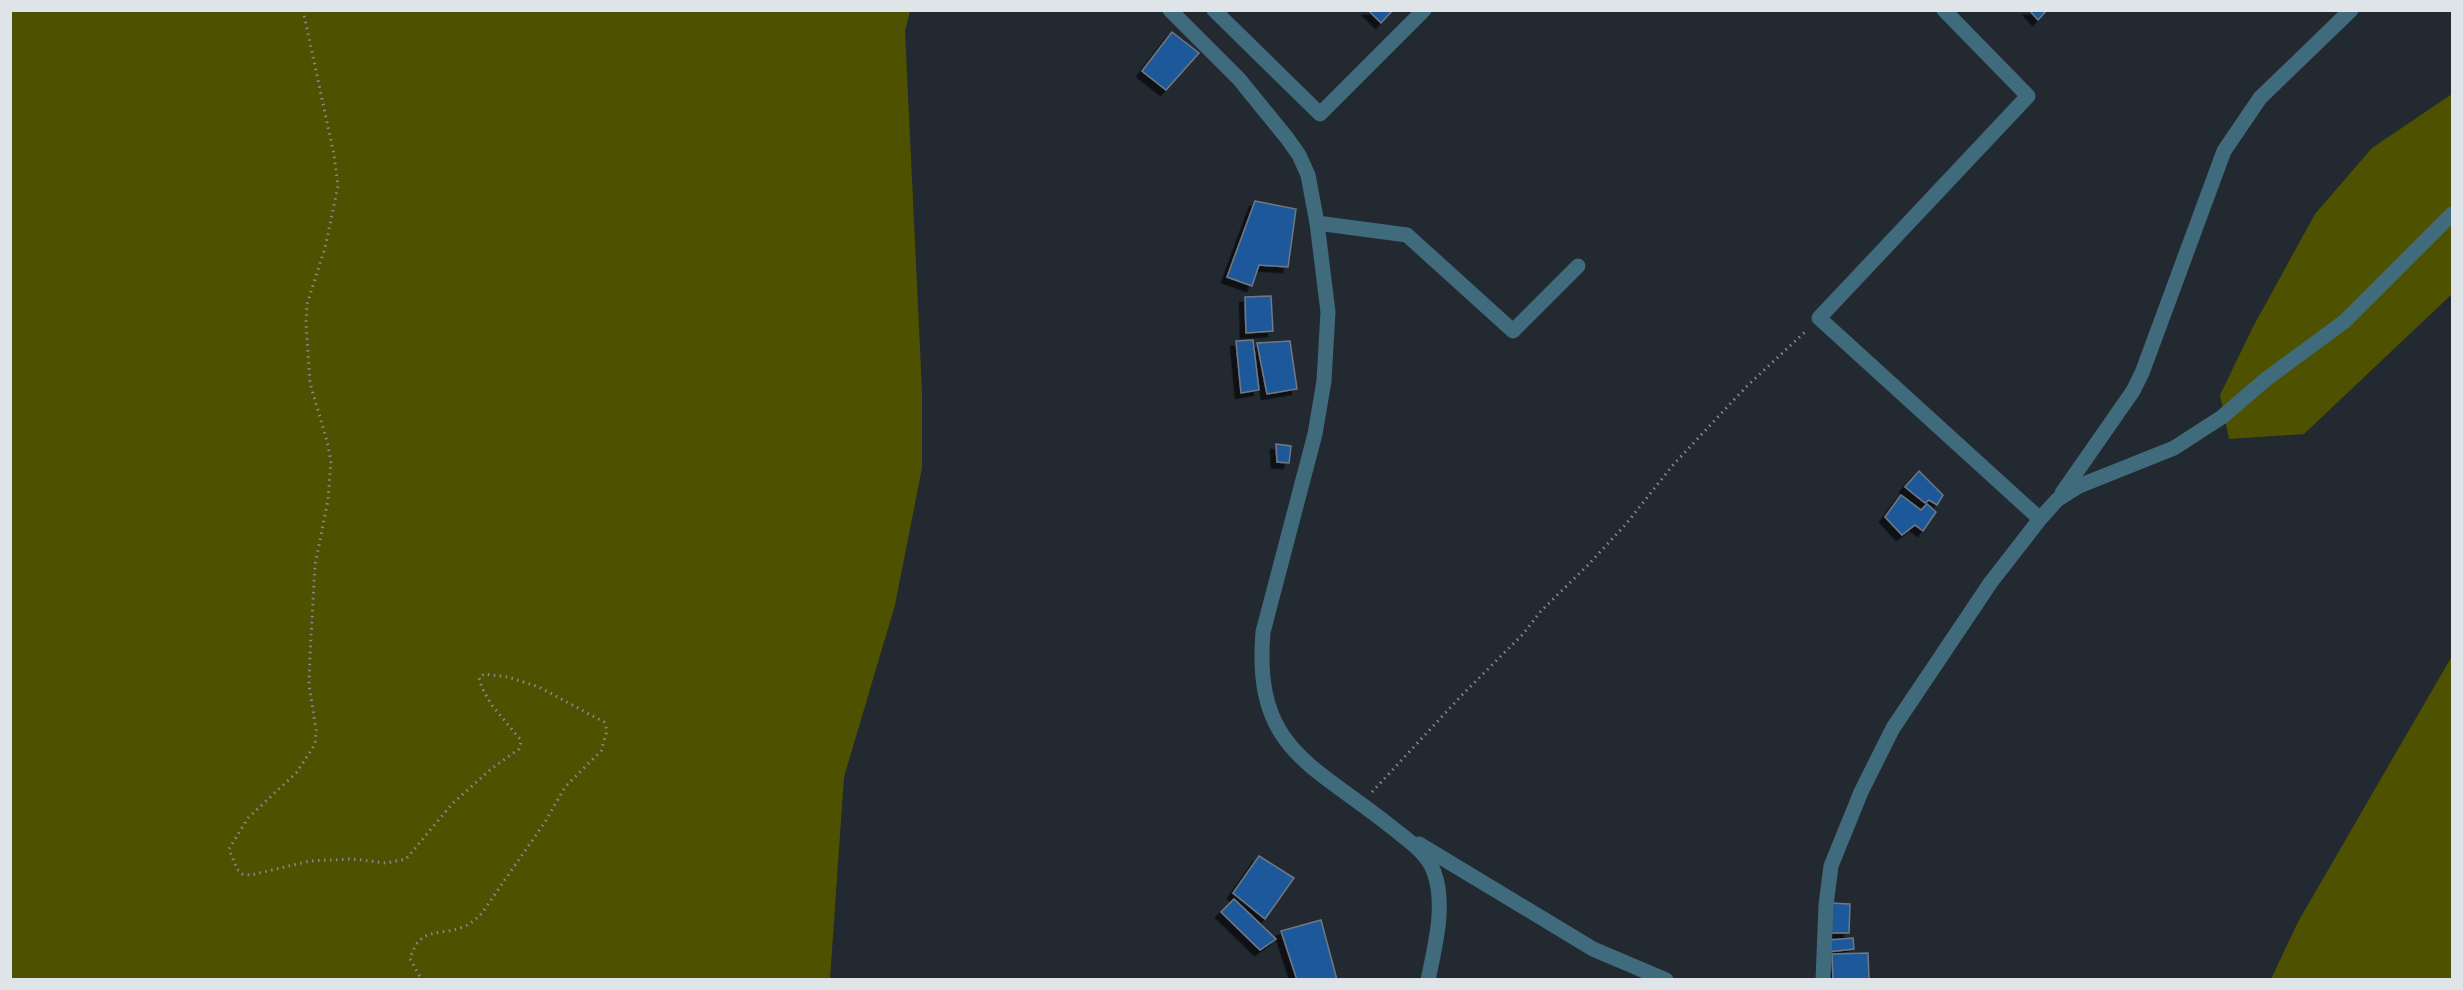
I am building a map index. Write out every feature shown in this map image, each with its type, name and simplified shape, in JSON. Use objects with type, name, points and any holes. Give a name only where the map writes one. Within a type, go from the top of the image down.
[{"type":"street","points":[[1170,10],[1239,79],[1299,155],[1308,175],[1317,223],[1328,312],[1324,381],[1315,434],[1268,607],[1261,657],[1263,689],[1271,719],[1284,740],[1305,763],[1419,850],[1434,873],[1439,919],[1428,980]]},
{"type":"street","points":[[1214,10],[1320,114],[1424,10]]},
{"type":"street","points":[[1944,10],[2028,96],[1819,318],[2040,519]]},
{"type":"street","points":[[1823,980],[1826,905],[1831,866],[1861,792],[1893,728],[1991,582],[2040,519],[2057,501],[2133,391],[2142,373],[2224,151],[2237,130],[2260,98],[2352,10]]},
{"type":"street","points":[[2057,501],[2079,486],[2174,448],[2222,417],[2265,380],[2345,321],[2452,214]]},
{"type":"street","points":[[1317,223],[1407,235],[1513,331],[1578,266]]},
{"type":"street","points":[[1391,827],[1593,949],[1666,980]]},
{"type":"path","points":[[303,10],[334,155],[338,186],[324,248],[307,304],[306,323],[310,383],[327,441],[330,460],[328,500],[315,565],[309,685],[316,730],[315,744],[297,771],[248,818],[229,849],[232,859],[242,874],[310,861],[352,859],[386,863],[406,859],[452,804],[491,769],[519,749],[521,742],[519,738],[482,688],[479,678],[484,674],[508,677],[539,687],[604,722],[607,731],[601,751],[565,787],[545,822],[482,913],[472,923],[461,928],[427,934],[420,938],[410,959],[424,980]]},
{"type":"path","points":[[1361,805],[1462,695],[1523,634],[1541,611],[1626,524],[1673,465],[1746,387],[1819,318]]},
{"type":"shaded area","points":[[10,11],[910,11],[905,31],[922,391],[922,468],[895,605],[844,777],[830,979],[11,979]]},
{"type":"shaded area","points":[[2452,94],[2452,294],[2304,434],[2229,439],[2220,395],[2253,327],[2315,214],[2372,148]]},
{"type":"shaded area","points":[[2452,656],[2452,979],[2271,979],[2298,922]]},
{"type":"building","points":[[1368,10],[1393,10],[1381,23]]},
{"type":"building","points":[[2029,10],[2047,10],[2038,20]]},
{"type":"building","points":[[1172,32],[1199,53],[1166,90],[1142,71]]},
{"type":"building","points":[[1255,201],[1296,209],[1288,267],[1259,265],[1252,286],[1227,277]]},
{"type":"building","points":[[1271,296],[1273,331],[1246,333],[1245,297]]},
{"type":"building","points":[[1253,340],[1259,390],[1241,393],[1236,341]]},
{"type":"building","points":[[1290,341],[1297,389],[1267,394],[1257,343]]},
{"type":"building","points":[[1276,444],[1291,446],[1289,463],[1277,462]]},
{"type":"building","points":[[1919,471],[1943,495],[1937,505],[1929,500],[1925,503],[1905,487]]},
{"type":"building","points":[[1901,495],[1921,510],[1927,504],[1936,512],[1923,531],[1915,525],[1902,535],[1885,517]]},
{"type":"building","points":[[1259,856],[1294,878],[1265,919],[1233,893]]},
{"type":"building","points":[[1234,899],[1276,939],[1260,950],[1221,912]]},
{"type":"building","points":[[1830,903],[1850,904],[1849,933],[1829,933]]},
{"type":"building","points":[[1321,920],[1337,980],[1297,980],[1281,931]]},
{"type":"building","points":[[1853,938],[1854,949],[1828,952],[1829,940]]},
{"type":"building","points":[[1868,953],[1869,980],[1833,980],[1832,954]]}]
